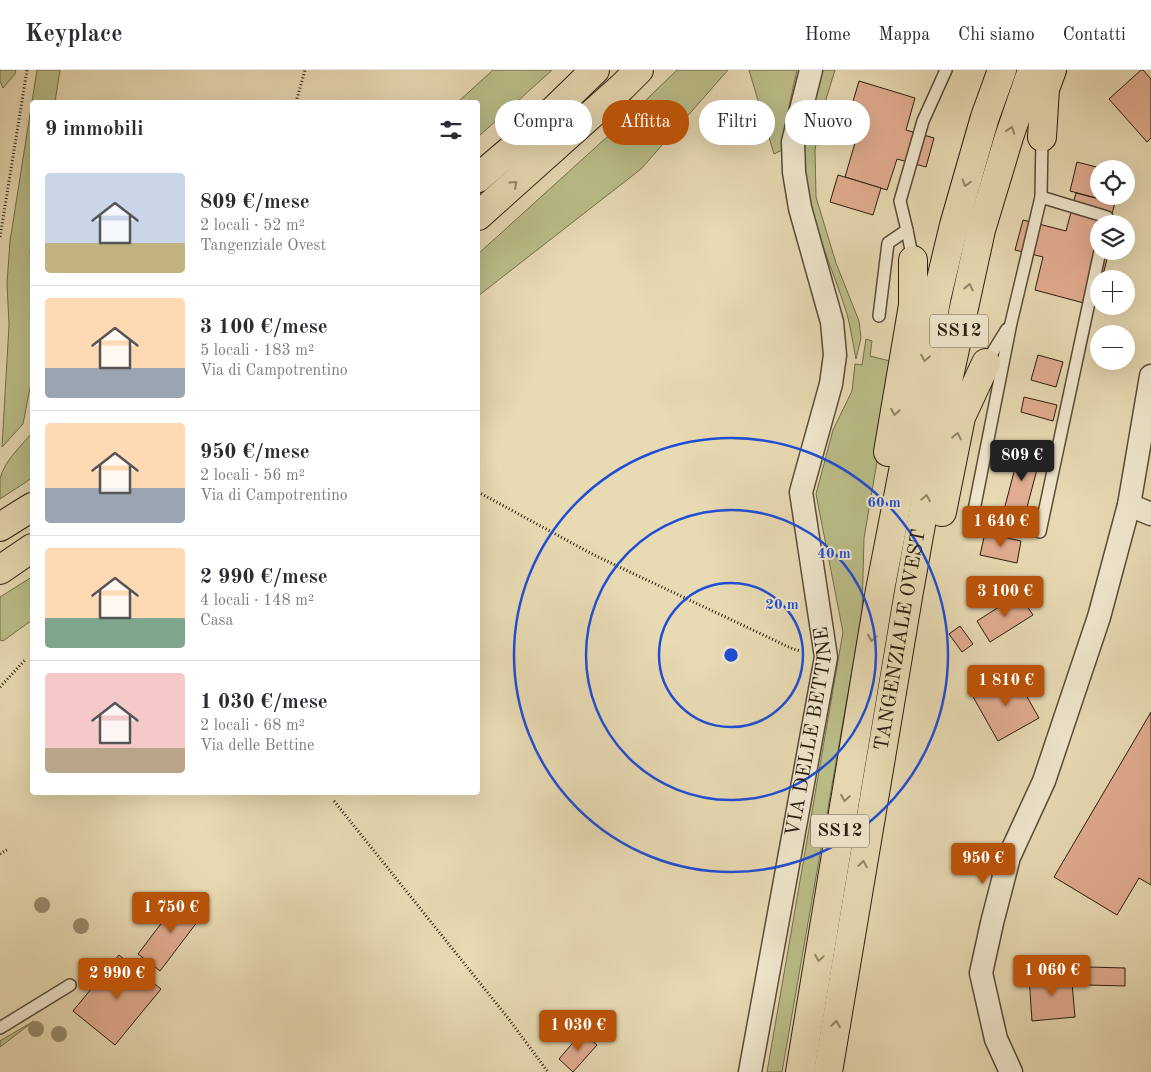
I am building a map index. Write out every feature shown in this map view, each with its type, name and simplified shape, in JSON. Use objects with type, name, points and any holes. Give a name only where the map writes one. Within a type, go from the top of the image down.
[{"type":"highway","points":[[480,176],[527,136],[595,70]]},
{"type":"highway","points":[[480,214],[639,70]]},
{"type":"highway","name":"TANGENZIALE OVEST","points":[[800,1072],[880,590],[937,296],[954,225],[982,126],[1002,70]]},
{"type":"highway","name":"TANGENZIALE OVEST","points":[[828,1072],[941,413],[982,230],[1008,137],[1032,70]]},
{"type":"highway","points":[[1042,137],[1045,89],[1052,70]]},
{"type":"highway","points":[[880,590],[874,534],[913,305],[913,260]]},
{"type":"highway","points":[[908,597],[932,560],[961,417],[986,363]]},
{"type":"highway","points":[[0,527],[30,508]]},
{"type":"highway","points":[[0,570],[30,549]]},
{"type":"street","name":"VIA DELLE BETTINE","points":[[750,1072],[826,657],[801,492],[831,384],[835,355],[832,322],[800,208],[794,172],[793,142],[811,70]]},
{"type":"street","points":[[1011,1072],[996,1039],[980,973],[1009,857],[1044,781],[1098,617],[1129,505],[1151,376]]},
{"type":"street","points":[[1129,505],[1151,514]]},
{"type":"lane","points":[[913,260],[900,202],[923,121],[946,70]]},
{"type":"lane","points":[[1042,137],[1041,197],[1011,323],[973,515],[1040,532],[1098,260]]},
{"type":"lane","points":[[1041,197],[1100,215]]},
{"type":"lane","points":[[879,316],[888,243],[907,230]]},
{"type":"lane","points":[[986,363],[1011,323]]},
{"type":"lane","points":[[0,1028],[70,985]]},
{"type":"path","points":[[0,237],[27,70]]},
{"type":"path","points":[[297,100],[305,70]]},
{"type":"path","points":[[480,493],[594,555],[793,649],[826,657]]},
{"type":"path","points":[[0,687],[26,659]]},
{"type":"path","points":[[334,801],[508,1018],[548,1072]]},
{"type":"path","points":[[0,854],[8,849]]},
{"type":"green space","points":[[0,70],[16,70],[15,74],[3,88],[0,81]]},
{"type":"green space","points":[[37,70],[60,70],[55,100],[32,100]]},
{"type":"green space","points":[[493,70],[552,70],[519,100],[495,100],[495,122],[480,135],[480,100],[460,100]]},
{"type":"green space","points":[[677,70],[728,70],[702,100],[699,100],[699,103],[689,114],[689,100],[646,100]]},
{"type":"green space","points":[[749,70],[797,70],[790,100],[785,100],[784,149],[774,154],[771,145],[775,145],[775,100],[758,100]]},
{"type":"green space","points":[[823,70],[835,70],[826,100],[812,99]]},
{"type":"green space","points":[[30,114],[30,387],[23,424],[2,447],[9,325],[7,283],[10,241]]},
{"type":"green space","points":[[602,142],[602,145],[662,145],[641,169],[480,294],[480,252]]},
{"type":"green space","points":[[804,145],[816,145],[816,197],[836,263],[859,321],[861,338],[856,359],[847,314],[814,218],[804,168]]},
{"type":"green space","points":[[866,339],[872,341],[870,356],[894,362],[864,538],[862,613],[782,1072],[767,1072],[843,632],[816,494],[833,430],[852,391],[855,364],[862,365]]},
{"type":"green space","points":[[30,435],[30,479],[0,499],[2,472],[13,454]]},
{"type":"green space","points":[[30,578],[30,621],[3,641],[0,640],[0,597]]},
{"type":"green space","points":[[34,1021],[0,1047],[0,1041]]},
{"type":"building","points":[[1141,70],[1151,79],[1151,138],[1147,142],[1109,99]]},
{"type":"building","points":[[859,81],[915,98],[906,130],[934,138],[926,167],[897,159],[887,190],[845,177],[854,145],[870,145],[870,100],[853,100]]},
{"type":"building","points":[[1077,162],[1090,165],[1090,196],[1070,191]]},
{"type":"building","points":[[838,175],[881,188],[873,215],[830,202]]},
{"type":"building","points":[[1076,193],[1090,197],[1090,205],[1114,205],[1112,215],[1090,215],[1090,260],[1107,260],[1104,270],[1090,270],[1090,305],[1035,290],[1043,257],[1015,250],[1023,220],[1066,231]]},
{"type":"building","points":[[1038,355],[1063,362],[1056,387],[1031,380]]},
{"type":"building","points":[[1024,397],[1057,405],[1053,421],[1021,412]]},
{"type":"building","points":[[1020,449],[1041,454],[1025,515],[1004,510]]},
{"type":"building","points":[[985,533],[1021,541],[1017,563],[980,555]]},
{"type":"building","points":[[1019,594],[1033,615],[990,642],[977,621]]},
{"type":"building","points":[[960,626],[973,644],[962,652],[949,634]]},
{"type":"building","points":[[1013,672],[1039,718],[998,741],[972,695]]},
{"type":"building","points":[[1151,712],[1151,885],[1139,878],[1117,915],[1054,877]]},
{"type":"building","points":[[182,896],[204,913],[160,971],[138,954]]},
{"type":"building","points":[[119,955],[161,989],[115,1045],[73,1011]]},
{"type":"building","points":[[1089,967],[1125,968],[1125,986],[1088,985]]},
{"type":"building","points":[[1071,972],[1075,1017],[1032,1021],[1029,976]]},
{"type":"building","points":[[582,1032],[597,1045],[573,1072],[559,1059]]}]
